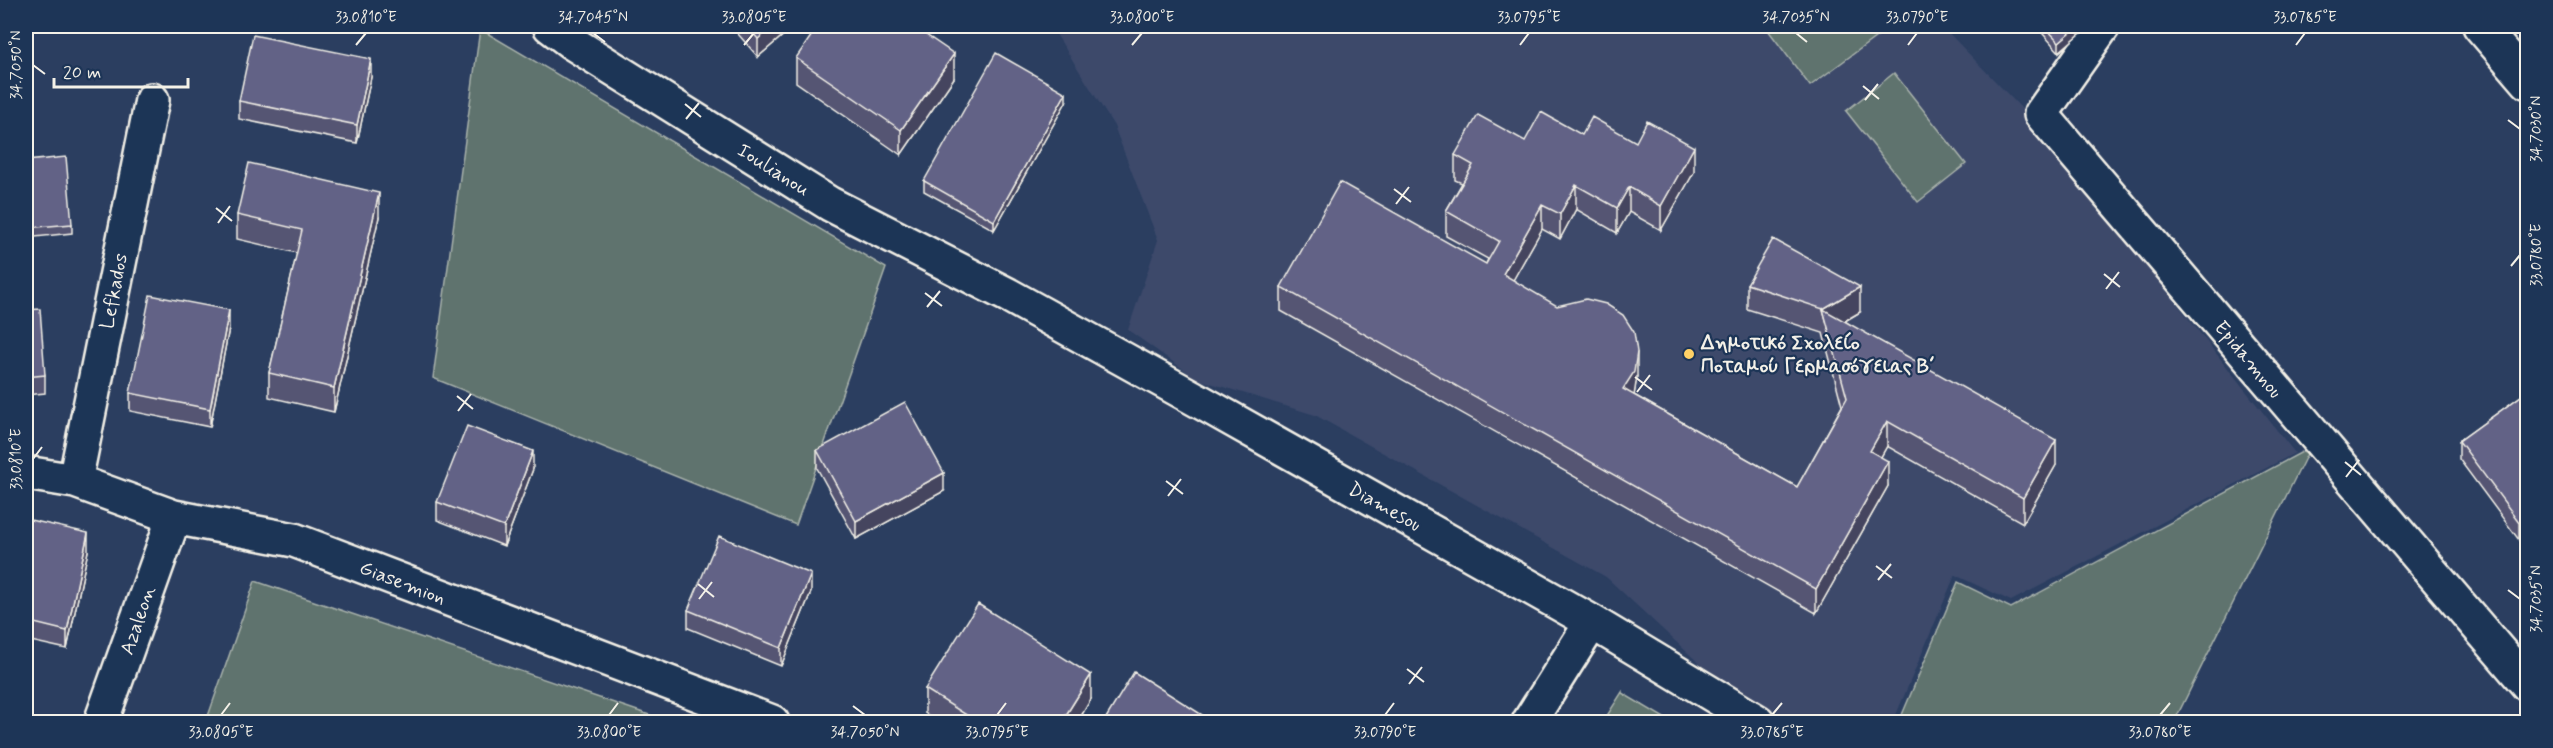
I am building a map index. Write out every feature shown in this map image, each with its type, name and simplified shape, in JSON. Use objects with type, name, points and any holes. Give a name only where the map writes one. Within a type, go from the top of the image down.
[{"type":"street","name":"Ioulianou","points":[[550,26],[571,42],[830,204],[1008,295]]},
{"type":"street","name":"Epidamnou","points":[[2103,26],[2041,114],[2528,685]]},
{"type":"street","points":[[2480,26],[2528,82]]},
{"type":"street","name":"Lefkados","points":[[75,481],[152,100]]},
{"type":"street","name":"Diamesou","points":[[1008,295],[1592,622],[1758,723]]},
{"type":"street","name":"Giasemion","points":[[26,473],[75,481],[174,517],[294,540],[772,723]]},
{"type":"street","name":"Azaleon","points":[[101,723],[174,517]]},
{"type":"street","points":[[1529,723],[1592,622]]},
{"type":"shaded area","name":"Δημοτικό Σχολείο Ποταμού Γερμασόγειας Β΄","points":[[1051,26],[1942,26],[2025,112],[2295,453],[2011,601],[1955,575],[1893,722],[1795,722],[1715,678],[1606,577],[1315,415],[1197,379],[1128,330],[1158,240],[1114,126]]},
{"type":"green space","points":[[1765,26],[1891,26],[1810,86]]},
{"type":"green space","points":[[480,29],[886,268],[796,525],[433,378]]},
{"type":"green space","points":[[1894,73],[1966,164],[1918,202],[1846,111]]},
{"type":"green space","points":[[2304,451],[2307,454],[2174,722],[1899,722],[1958,582],[2011,608]]},
{"type":"green space","points":[[255,581],[670,722],[206,722]]},
{"type":"green space","points":[[1622,693],[1671,722],[1603,722]]},
{"type":"building","points":[[747,26],[773,26],[758,39]]},
{"type":"building","points":[[818,26],[913,26],[954,54],[901,130],[796,58]]},
{"type":"building","points":[[2044,26],[2078,26],[2059,42]]},
{"type":"building","points":[[253,35],[371,59],[357,125],[239,101]]},
{"type":"building","points":[[996,53],[1066,93],[994,221],[924,181]]},
{"type":"building","points":[[26,54],[28,54],[34,121],[26,121]]},
{"type":"building","points":[[1541,112],[1582,135],[1592,117],[1636,142],[1647,121],[1694,147],[1661,206],[1629,187],[1617,208],[1576,185],[1560,214],[1542,205],[1503,274],[1557,306],[1586,299],[1606,304],[1623,315],[1634,332],[1637,352],[1634,372],[1623,389],[1797,487],[1847,398],[1823,309],[2056,440],[2023,498],[1887,421],[1870,451],[1888,461],[1816,589],[1281,287],[1340,182],[1486,264],[1499,241],[1446,211],[1473,165],[1455,155],[1478,115],[1525,141]]},
{"type":"building","points":[[66,157],[72,224],[26,228],[26,161]]},
{"type":"building","points":[[249,163],[379,193],[334,388],[269,373],[302,230],[237,215]]},
{"type":"building","points":[[1773,239],[1860,287],[1823,309],[1747,284]]},
{"type":"building","points":[[150,295],[229,310],[210,409],[130,393]]},
{"type":"building","points":[[40,309],[45,375],[26,377],[26,310]]},
{"type":"building","points":[[2528,391],[2528,516],[2519,522],[2459,441]]},
{"type":"building","points":[[905,402],[944,473],[856,521],[817,450]]},
{"type":"building","points":[[467,426],[533,451],[504,527],[437,502]]},
{"type":"building","points":[[26,519],[88,533],[67,631],[26,621]]},
{"type":"building","points":[[719,536],[811,574],[781,648],[688,610]]},
{"type":"building","points":[[978,604],[1091,675],[1061,723],[979,723],[925,689]]},
{"type":"building","points":[[1134,672],[1215,723],[1103,723]]},
{"type":"place","name":"Δημοτικό Σχολείο Ποταμού Γερμασόγειας Β΄","points":[[1689,354]]}]
